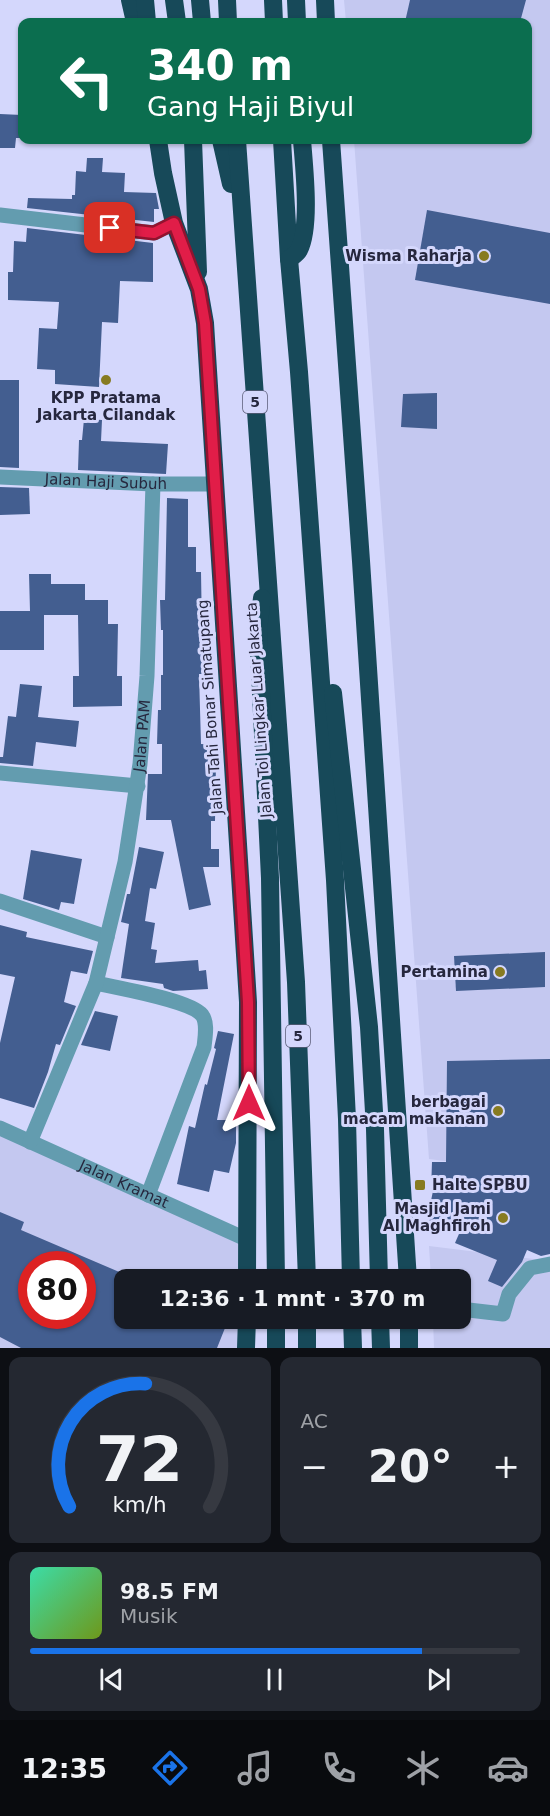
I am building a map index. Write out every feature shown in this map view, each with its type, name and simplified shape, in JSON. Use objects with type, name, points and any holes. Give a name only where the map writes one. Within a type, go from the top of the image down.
[{"type":"highway","points":[[130,0],[134,18]]},
{"type":"highway","points":[[145,0],[147,18]]},
{"type":"highway","points":[[174,0],[176,18]]},
{"type":"highway","points":[[200,0],[202,18]]},
{"type":"highway","points":[[227,0],[228,18]]},
{"type":"highway","points":[[273,0],[274,18]]},
{"type":"highway","points":[[296,0],[297,18]]},
{"type":"highway","points":[[325,0],[326,18]]},
{"type":"highway","name":"Jalan Tahi Bonar Simatupang","points":[[159,144],[174,223],[199,289],[205,323],[213,484],[248,1002],[247,1269]]},
{"type":"highway","points":[[193,144],[199,289]]},
{"type":"highway","points":[[222,144],[243,230]]},
{"type":"highway","name":"Jalan Tol Lingkar Luar Jakarta","points":[[237,144],[296,982],[307,1269]]},
{"type":"highway","points":[[282,144],[338,926],[347,1119],[351,1269]]},
{"type":"highway","points":[[289,259],[299,250],[304,228],[302,144]]},
{"type":"highway","points":[[331,144],[361,549],[407,1269]]},
{"type":"highway","points":[[268,575],[260,607],[258,631],[270,878],[276,1269]]},
{"type":"highway","points":[[316,630],[332,686],[369,1027],[379,1269]]},
{"type":"highway","points":[[246,1348],[247,1329]]},
{"type":"highway","points":[[276,1329],[276,1348]]},
{"type":"highway","points":[[307,1329],[307,1348]]},
{"type":"highway","points":[[352,1329],[353,1348]]},
{"type":"highway","points":[[380,1329],[381,1348]]},
{"type":"highway","points":[[409,1329],[410,1348]]},
{"type":"street","points":[[0,215],[154,233],[174,223]]},
{"type":"street","name":"Jalan Haji Subuh","points":[[0,477],[153,484],[213,484]]},
{"type":"street","name":"Jalan PAM","points":[[30,1142],[96,983],[125,862],[138,786],[147,676],[153,484]]},
{"type":"street","points":[[0,773],[138,786]]},
{"type":"street","points":[[0,900],[107,938]]},
{"type":"street","points":[[96,983],[190,1006],[202,1016],[206,1029],[204,1047],[148,1195]]},
{"type":"street","name":"Jalan Kramat","points":[[0,1128],[248,1240]]},
{"type":"street","points":[[471,1310],[503,1314],[509,1294],[530,1268],[550,1264]]},
{"type":"shaded area","points":[[344,0],[550,0],[550,1165],[548,1174],[429,1159],[354,144],[532,144],[532,18],[346,18]]},
{"type":"shaded area","points":[[0,1134],[240,1242],[239,1269],[114,1269],[114,1329],[238,1329],[238,1348],[0,1348]]},
{"type":"shaded area","points":[[429,1246],[550,1261],[550,1348],[434,1348],[433,1329],[471,1329],[471,1269],[430,1269]]},
{"type":"building","points":[[410,0],[526,0],[521,18],[406,18]]},
{"type":"building","points":[[0,114],[18,115],[18,138],[16,138],[15,148],[0,148]]},
{"type":"building","points":[[87,158],[103,158],[102,172],[125,173],[124,192],[156,193],[159,209],[154,209],[154,222],[27,208],[28,198],[72,199],[72,195],[75,195],[76,171],[86,172]]},
{"type":"building","name":"Wisma Raharja","points":[[427,210],[550,233],[550,304],[415,280]]},
{"type":"building","points":[[27,228],[153,243],[153,282],[120,281],[118,323],[102,322],[99,387],[55,384],[55,370],[37,369],[39,328],[57,329],[59,302],[8,300],[8,272],[13,272],[14,241],[26,242]]},
{"type":"building","points":[[0,380],[19,380],[19,468],[0,467]]},
{"type":"building","points":[[437,393],[437,429],[401,427],[403,394]]},
{"type":"building","points":[[84,419],[102,420],[101,441],[168,444],[166,474],[78,470],[79,440],[82,440]]},
{"type":"building","points":[[0,487],[29,488],[30,514],[0,515]]},
{"type":"building","points":[[167,498],[188,499],[188,547],[196,547],[196,572],[201,572],[202,632],[209,632],[209,674],[199,674],[201,744],[220,745],[221,761],[216,761],[215,821],[211,821],[211,849],[219,849],[219,867],[203,867],[211,905],[189,910],[171,820],[146,820],[148,774],[162,774],[162,744],[157,744],[158,710],[161,710],[161,675],[163,675],[160,600],[165,600]]},
{"type":"building","points":[[29,574],[51,574],[51,584],[85,584],[85,600],[108,600],[108,624],[118,624],[117,676],[122,676],[122,706],[73,707],[73,676],[79,676],[78,615],[44,615],[44,650],[0,650],[0,611],[30,611]]},
{"type":"building","points":[[20,684],[42,686],[38,717],[79,721],[76,747],[36,742],[33,766],[0,763],[0,757],[3,757],[8,716],[16,717]]},
{"type":"building","points":[[139,847],[164,852],[156,889],[150,888],[145,921],[155,923],[151,949],[157,950],[155,963],[198,960],[199,971],[206,970],[208,989],[173,991],[164,988],[163,984],[121,978],[129,924],[121,922],[127,894],[130,894]]},
{"type":"building","points":[[31,850],[82,859],[74,904],[61,902],[59,910],[23,899]]},
{"type":"building","points":[[0,925],[27,932],[26,937],[93,951],[87,974],[71,971],[64,1002],[76,1006],[60,1045],[56,1044],[34,1108],[0,1098],[0,1043],[15,977],[0,974]]},
{"type":"building","name":"Pertamina","points":[[545,952],[545,987],[456,991],[454,956]]},
{"type":"building","points":[[95,1011],[118,1016],[110,1051],[81,1045]]},
{"type":"building","points":[[218,1031],[234,1034],[217,1120],[236,1120],[236,1143],[229,1173],[214,1170],[209,1192],[177,1184],[189,1126],[195,1128],[216,1049],[214,1048]]},
{"type":"building","points":[[550,1059],[550,1254],[541,1256],[527,1250],[522,1262],[502,1287],[488,1281],[497,1260],[455,1243],[462,1227],[427,1220],[433,1191],[431,1191],[432,1162],[446,1162],[447,1061]]},
{"type":"building","points":[[0,1212],[24,1222],[21,1230],[70,1251],[18,1251],[18,1329],[96,1329],[96,1262],[114,1270],[114,1329],[225,1329],[217,1348],[21,1348],[0,1337]]},
{"type":"place","name":"Wisma Raharja","points":[[484,256]]},
{"type":"place","name":"KPP Pratama Jakarta Cilandak","points":[[106,380]]},
{"type":"place","name":"Pertamina","points":[[500,972]]},
{"type":"place","name":"berbagai macam makanan","points":[[498,1111]]},
{"type":"place","name":"Halte SPBU","points":[[420,1185]]},
{"type":"place","name":"Masjid Jami Al Maghfiroh","points":[[503,1218]]},
{"type":"route","points":[[110,228],[154,233],[174,223],[199,289],[205,323],[213,484],[248,1002],[249,1103]]}]
